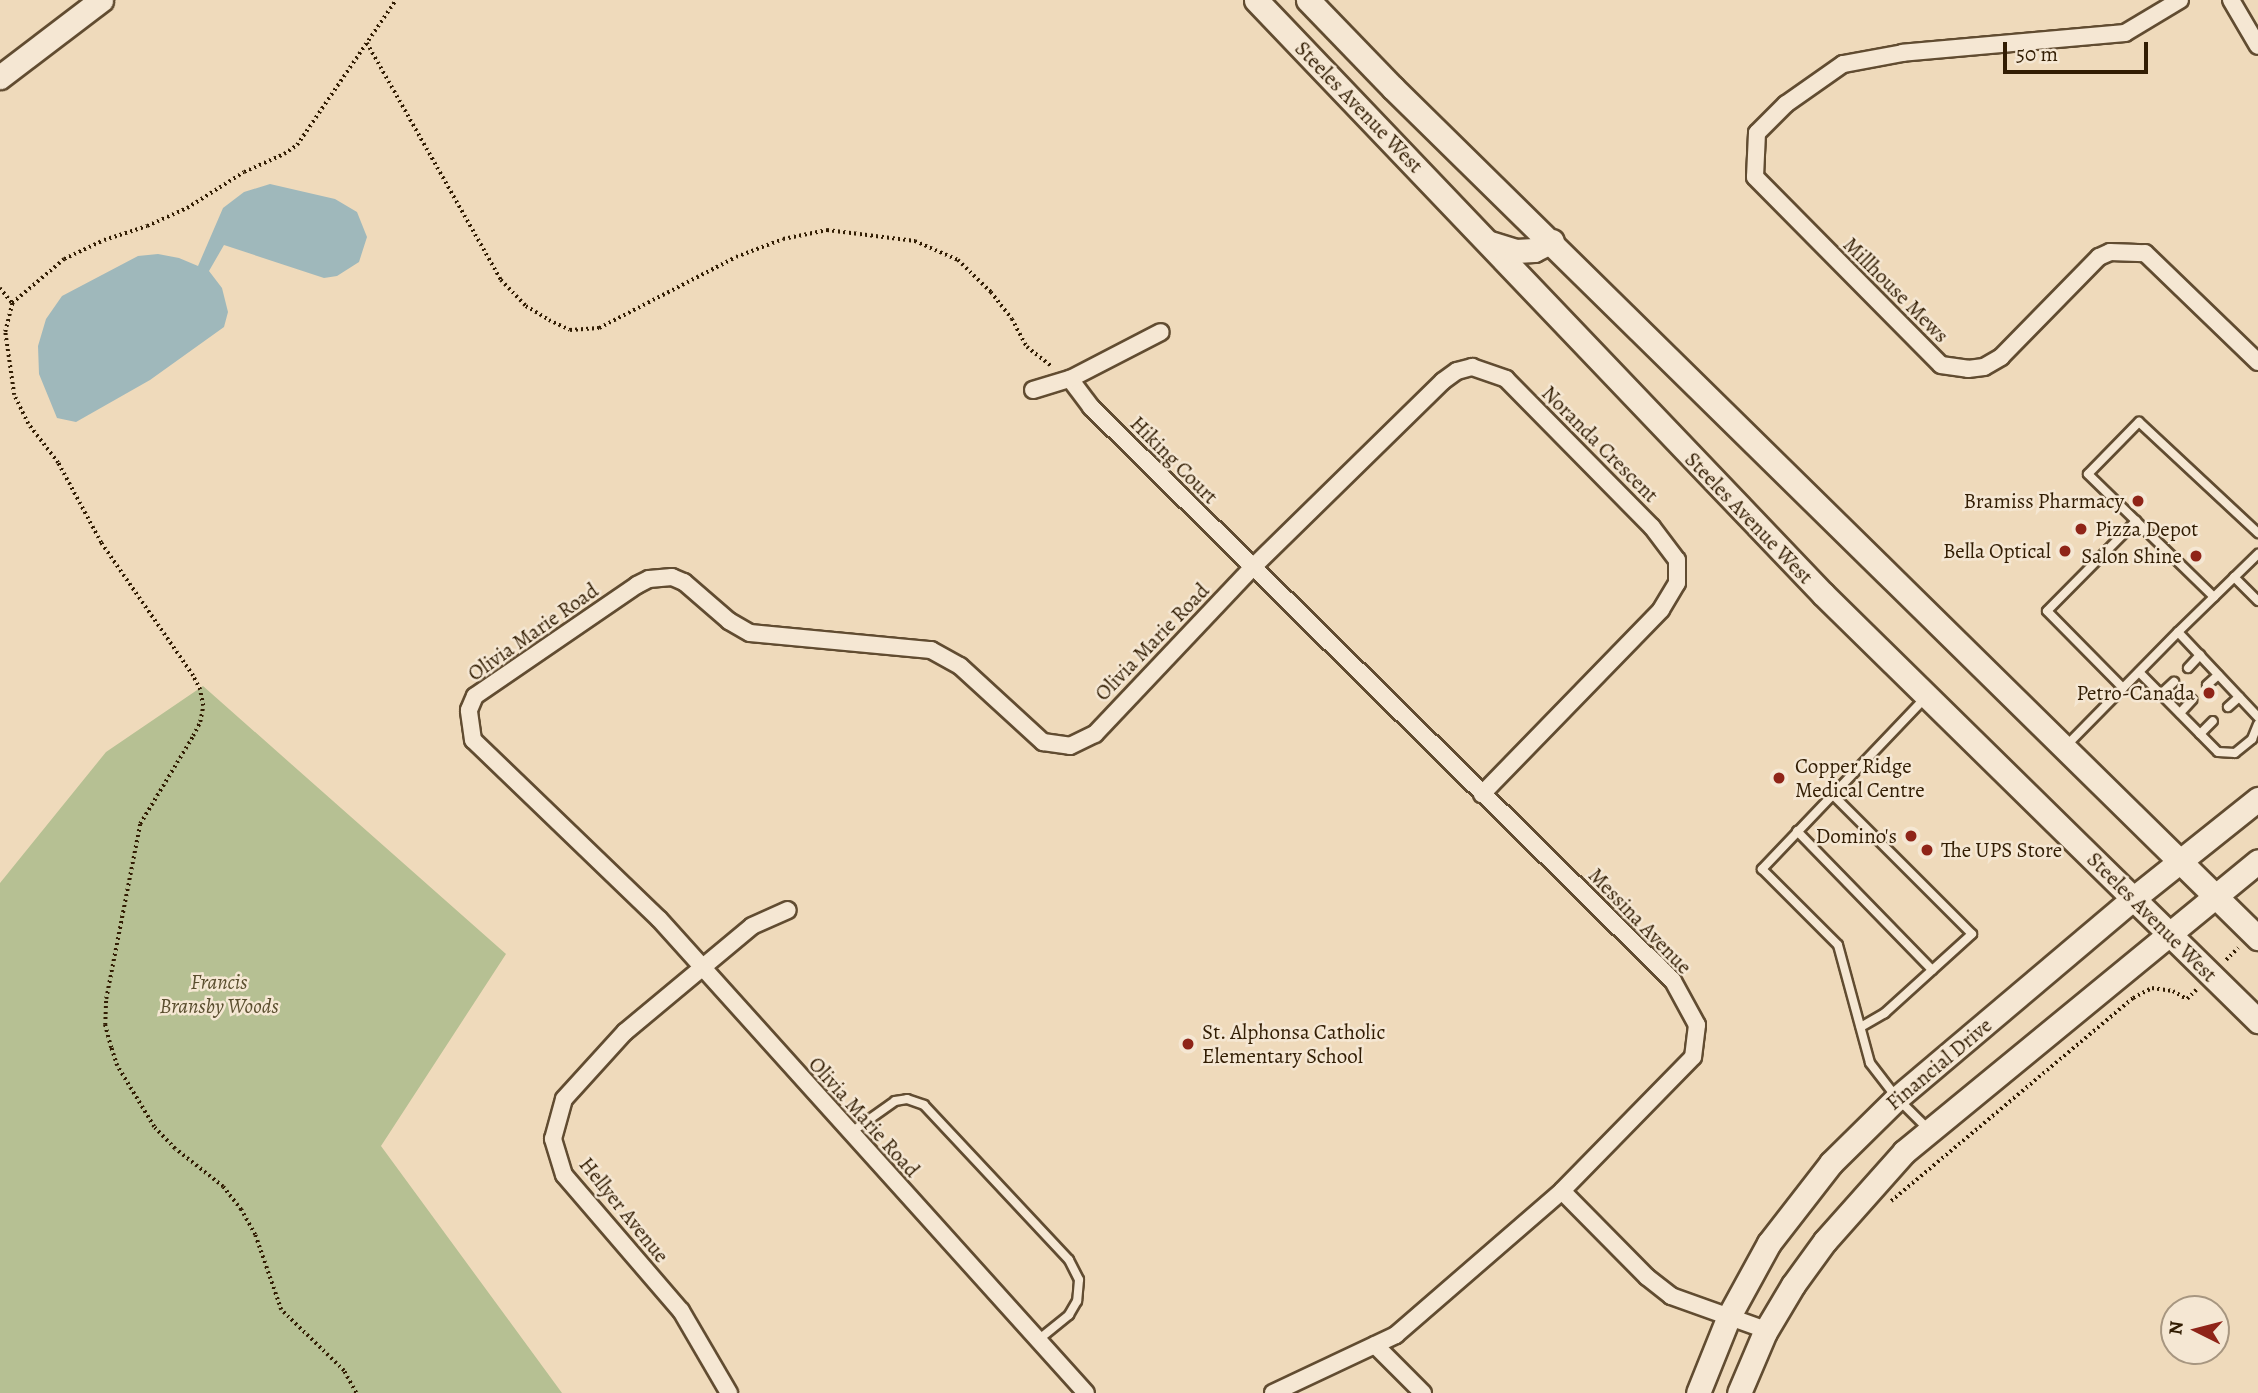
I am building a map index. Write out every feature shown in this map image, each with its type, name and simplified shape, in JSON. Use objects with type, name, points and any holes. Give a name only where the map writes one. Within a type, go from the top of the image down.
[{"type":"main road","points":[[0,78],[101,0]]},
{"type":"main road","name":"Steeles Avenue West","points":[[1256,0],[1490,243],[1720,488],[2258,1021]]},
{"type":"main road","name":"Steeles Avenue West","points":[[1308,0],[1393,88],[1552,241],[2255,935]]},
{"type":"main road","points":[[1490,243],[1516,251],[1534,250],[1552,241]]},
{"type":"main road","name":"Financial Drive","points":[[1698,1393],[1729,1316],[1769,1243],[1831,1163],[1897,1098],[2134,898],[2258,799]]},
{"type":"main road","name":"Financial Drive","points":[[1739,1393],[1766,1330],[1825,1241],[1883,1174],[1930,1130],[2258,861]]},
{"type":"street","name":"Millhouse Mews","points":[[2180,0],[2125,33],[1903,54],[1843,64],[1786,104],[1757,133],[1755,177],[1941,365],[1968,369],[1984,367],[2001,357],[2099,257],[2110,252],[2145,253],[2258,362]]},
{"type":"street","points":[[2231,0],[2258,46]]},
{"type":"street","points":[[1033,390],[1070,379],[1161,332]]},
{"type":"street","name":"Noranda Crescent","points":[[1252,568],[1457,371],[1472,367],[1506,379],[1652,527],[1677,560],[1677,583],[1661,610],[1482,794]]},
{"type":"street","name":"Hiking Court","points":[[1070,379],[1091,407],[1252,568]]},
{"type":"street","name":"Messina Avenue","points":[[1252,568],[1674,981],[1698,1025],[1693,1057],[1562,1191],[1396,1335],[1273,1393]]},
{"type":"street","name":"Olivia Marie Road","points":[[1086,1393],[659,919],[473,740],[469,710],[475,696],[485,688],[637,585],[649,579],[672,577],[684,582],[729,621],[750,633],[931,650],[960,666],[1043,742],[1070,746],[1095,734],[1252,568]]},
{"type":"street","name":"Hellyer Avenue","points":[[729,1393],[681,1311],[564,1175],[553,1139],[564,1099],[625,1032],[752,926],[788,910]]},
{"type":"street","points":[[1562,1191],[1647,1277],[1671,1296],[1766,1330]]},
{"type":"street","points":[[1375,1345],[1423,1393]]},
{"type":"lane","points":[[2214,597],[2088,474],[2139,422],[2258,533]]},
{"type":"lane","points":[[2123,688],[2047,611],[2136,521]]},
{"type":"lane","points":[[2064,747],[2258,554]]},
{"type":"lane","points":[[2234,578],[2258,601]]},
{"type":"lane","points":[[2178,632],[2258,718]]},
{"type":"lane","points":[[2188,668],[2200,655]]},
{"type":"lane","points":[[2139,672],[2218,752],[2235,753],[2255,742],[2258,724]]},
{"type":"lane","points":[[2207,685],[2218,675]]},
{"type":"lane","points":[[2161,694],[2174,682]]},
{"type":"lane","points":[[1928,696],[1762,869],[1838,945],[1870,1063],[1897,1098],[1930,1130]]},
{"type":"lane","points":[[2228,707],[2239,697]]},
{"type":"lane","points":[[2180,713],[2192,700]]},
{"type":"lane","points":[[2200,733],[2213,721]]},
{"type":"lane","points":[[1832,794],[1972,934],[1885,1013],[1861,1027]]},
{"type":"lane","points":[[1797,831],[1933,970]]},
{"type":"lane","points":[[850,1133],[890,1103],[907,1099],[924,1105],[1069,1260],[1079,1280],[1077,1301],[1069,1315],[1038,1340]]},
{"type":"path","points":[[356,1393],[344,1371],[281,1310],[255,1235],[241,1210],[223,1187],[175,1149],[154,1127],[117,1066],[111,1048],[105,1025],[106,999],[140,824],[193,736],[203,706],[200,690],[193,676],[101,543],[58,463],[28,424],[14,395],[5,332],[12,303],[64,259],[104,240],[147,226],[187,208],[244,172],[284,154],[297,145],[396,0]]},
{"type":"path","points":[[366,42],[501,280],[526,306],[549,320],[570,330],[599,328],[736,257],[783,239],[827,230],[875,235],[915,241],[958,260],[991,292],[1012,320],[1027,347],[1070,379]]},
{"type":"path","points":[[0,288],[12,303]]},
{"type":"path","points":[[1887,1204],[2133,998],[2152,988],[2174,991],[2187,999],[2255,935]]},
{"type":"green space","name":"Francis Bransby Woods","points":[[203,686],[506,954],[381,1146],[562,1393],[0,1393],[0,883],[106,752]]},
{"type":"water","points":[[270,184],[335,199],[357,212],[367,237],[359,262],[337,276],[324,278],[224,245],[209,271],[222,288],[228,312],[224,327],[150,380],[76,422],[57,418],[39,374],[38,346],[46,319],[62,296],[138,256],[158,254],[179,258],[198,266],[223,208],[244,192]]},
{"type":"place","name":"Bramiss Pharmacy","points":[[2138,501]]},
{"type":"place","name":"Pizza Depot","points":[[2081,529]]},
{"type":"place","name":"Bella Optical","points":[[2065,551]]},
{"type":"place","name":"Salon Shine","points":[[2196,556]]},
{"type":"place","name":"Petro-Canada","points":[[2209,693]]},
{"type":"place","name":"Copper Ridge Medical Centre","points":[[1779,778]]},
{"type":"place","name":"Domino's","points":[[1911,836]]},
{"type":"place","name":"The UPS Store","points":[[1927,850]]},
{"type":"place","name":"St. Alphonsa Catholic Elementary School","points":[[1188,1044]]}]
